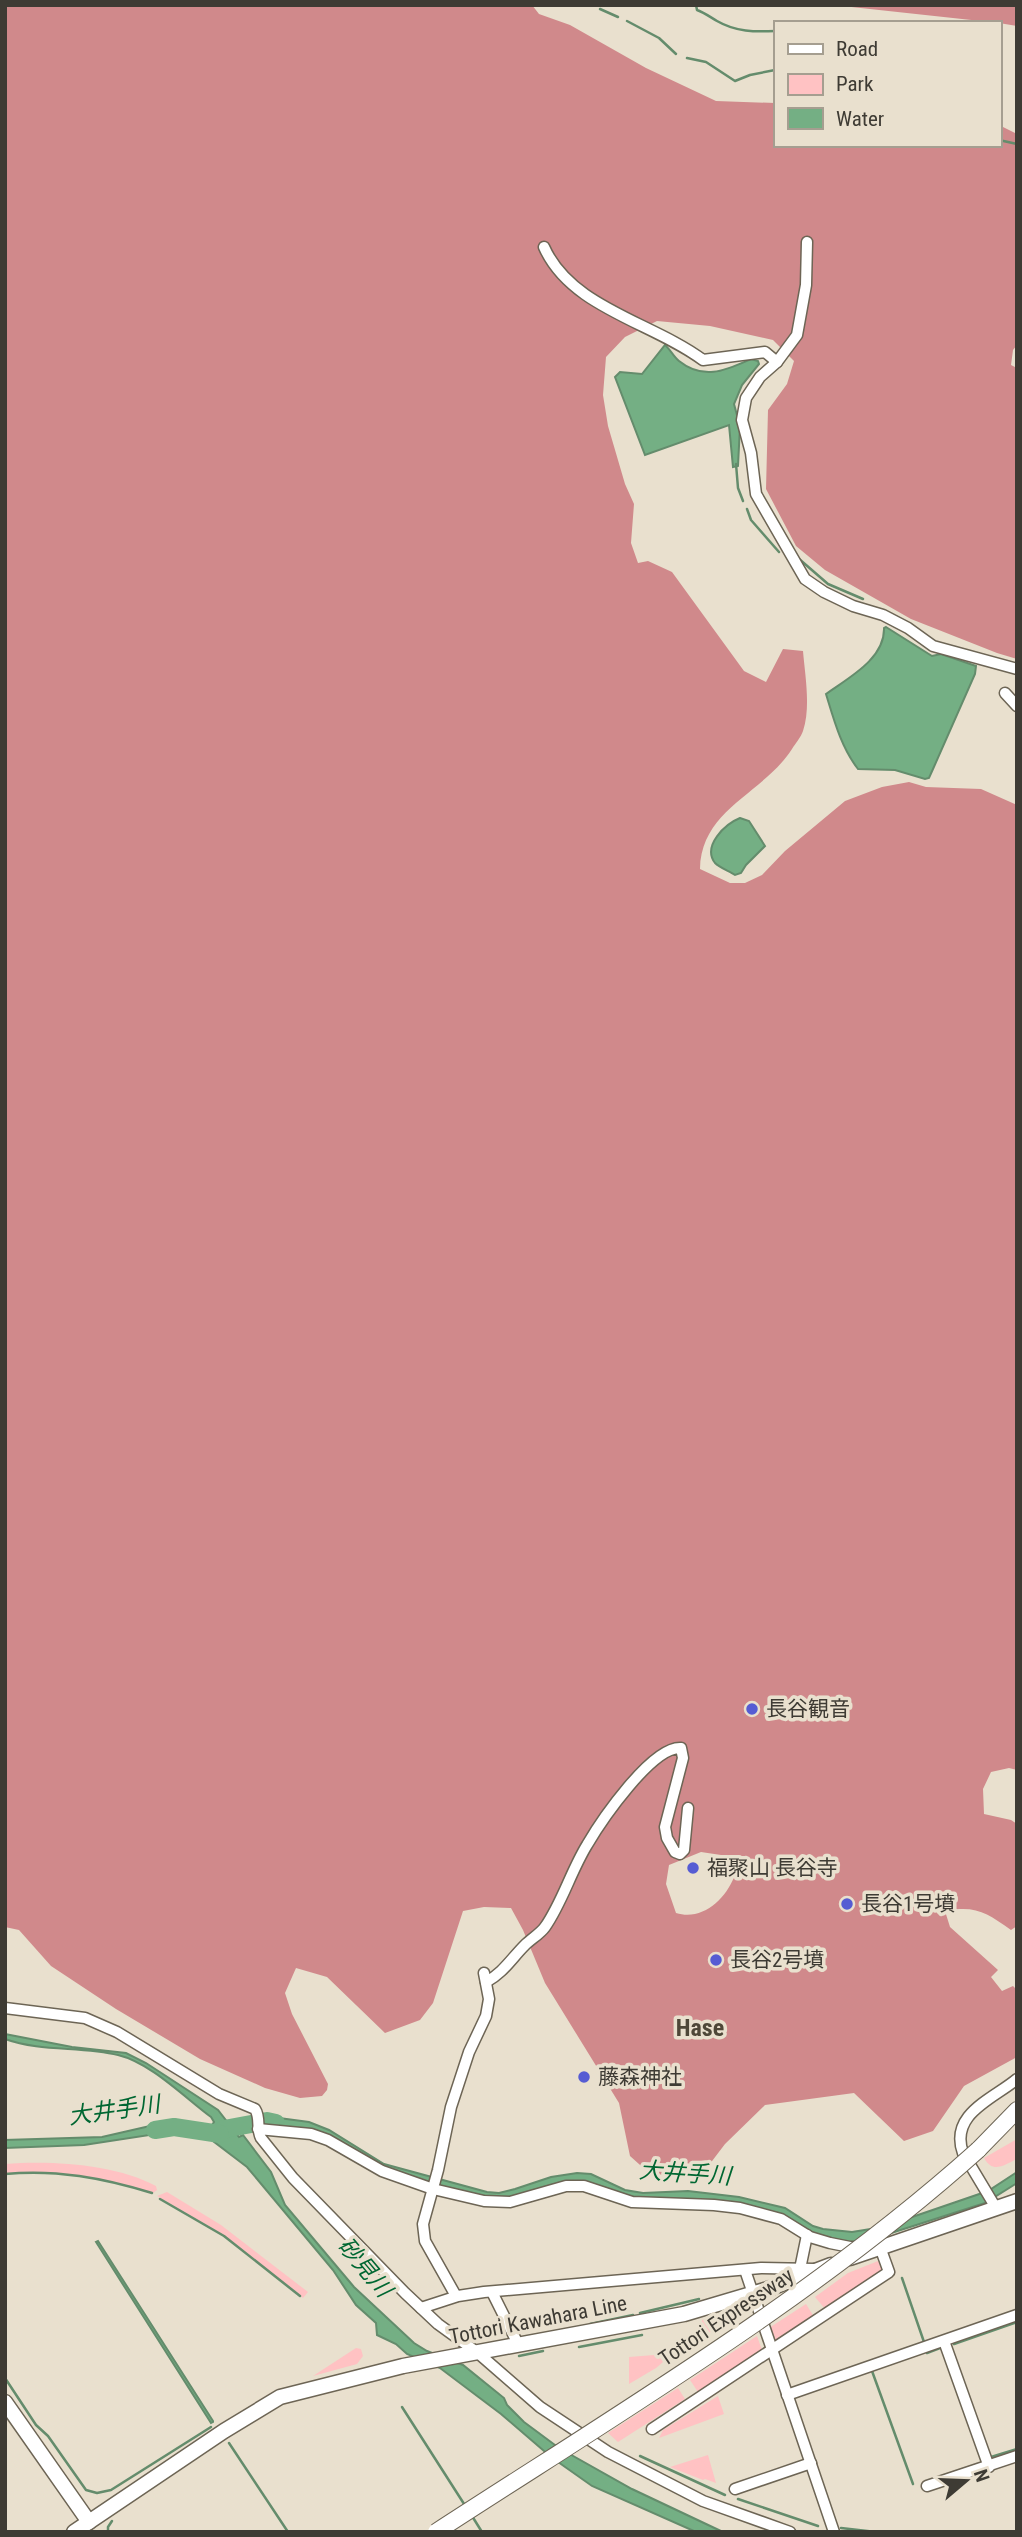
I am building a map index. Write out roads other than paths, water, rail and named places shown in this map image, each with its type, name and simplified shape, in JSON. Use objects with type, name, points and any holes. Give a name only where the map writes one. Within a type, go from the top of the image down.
[{"type":"highway","name":"Tottori Expressway","points":[[448,2532],[782,2314],[921,2210],[980,2152],[1017,2110]]},
{"type":"highway","name":"Tottori Expressway","points":[[436,2532],[778,2309],[917,2205],[1017,2119]]},
{"type":"main road","name":"Tottori Kawahara Line","points":[[74,2532],[92,2527],[224,2431],[280,2397],[404,2366],[684,2314],[753,2294],[995,2205],[1017,2201]]},
{"type":"main road","points":[[5,2402],[92,2527]]},
{"type":"street","points":[[807,242],[806,285],[797,335],[777,362],[760,377],[746,398],[742,421],[751,453],[757,494],[805,579],[824,592],[852,606],[883,615],[908,628],[933,646],[1017,669]]},
{"type":"street","points":[[544,247],[552,265],[576,290],[684,346],[703,360],[765,352],[777,362]]},
{"type":"street","points":[[1005,693],[1017,706]]},
{"type":"street","points":[[456,2296],[425,2241],[424,2224],[451,2107],[469,2052],[486,2016],[489,1998],[485,1977],[498,1975],[524,1945],[544,1928],[586,1846],[612,1807],[648,1765],[665,1751],[676,1747],[681,1748],[683,1758],[666,1827],[667,1838],[675,1852],[680,1854],[684,1850],[688,1808]]},
{"type":"street","points":[[5,2008],[85,2018],[117,2032],[219,2094],[250,2106],[258,2114],[258,2127],[271,2151],[293,2178],[438,2324],[478,2353],[540,2407],[608,2452],[703,2501],[790,2532]]},
{"type":"street","points":[[995,2205],[963,2153],[960,2130],[981,2104],[1017,2079]]},
{"type":"street","points":[[258,2127],[318,2136],[382,2171],[434,2184],[484,2201],[509,2201],[566,2186],[584,2186],[632,2202],[740,2208],[781,2219],[807,2235],[830,2243],[850,2247],[880,2247],[889,2272],[652,2429]]},
{"type":"street","points":[[800,2269],[807,2235]]},
{"type":"street","points":[[421,2308],[456,2296],[492,2292],[745,2270],[821,2269]]},
{"type":"street","points":[[745,2270],[834,2532]]},
{"type":"street","points":[[492,2292],[519,2346]]},
{"type":"street","points":[[787,2396],[1017,2315]]},
{"type":"street","points":[[944,2341],[989,2467]]},
{"type":"street","points":[[927,2486],[1017,2456]]},
{"type":"street","points":[[735,2489],[811,2463]]},
{"type":"water","points":[[665,345],[679,361],[697,371],[715,372],[751,359],[758,361],[759,364],[742,385],[734,404],[740,426],[738,466],[733,467],[729,425],[645,455],[615,377],[620,372],[642,374]]},
{"type":"water","points":[[886,627],[932,656],[941,654],[976,666],[975,674],[929,778],[895,770],[858,769],[843,742],[826,694],[864,667],[878,649]]},
{"type":"water","points":[[740,818],[749,821],[765,846],[741,873],[735,875],[715,863],[711,850],[722,830]]},
{"type":"water","points":[[5,2034],[72,2047],[126,2053],[218,2110],[239,2137],[243,2135],[271,2172],[285,2205],[354,2287],[414,2343],[463,2365],[504,2398],[507,2405],[524,2422],[559,2448],[632,2489],[723,2532],[696,2532],[592,2486],[551,2457],[501,2414],[440,2368],[407,2354],[396,2344],[377,2335],[376,2323],[356,2305],[333,2270],[247,2167],[197,2129],[212,2125],[214,2122],[211,2117],[155,2073],[118,2055],[33,2046],[5,2039]]},
{"type":"water","points":[[264,2116],[309,2122],[329,2130],[384,2164],[487,2192],[499,2193],[551,2177],[591,2174],[625,2190],[643,2193],[688,2191],[739,2197],[785,2208],[813,2226],[852,2232],[883,2227],[988,2191],[1017,2172],[1017,2183],[985,2203],[854,2245],[814,2236],[786,2218],[622,2198],[583,2182],[516,2198],[472,2196],[369,2163],[319,2133],[264,2126]]},
{"type":"water","points":[[176,2120],[176,2131],[84,2145],[5,2148],[5,2140],[102,2137]]},
{"type":"water","points":[[98,2241],[213,2422],[211,2423],[96,2242]]},
{"type":"waterway","points":[[696,5],[697,10],[724,25],[753,31],[774,31]]},
{"type":"waterway","points":[[600,9],[618,17]]},
{"type":"waterway","points":[[627,21],[659,38],[676,54]]},
{"type":"waterway","points":[[687,58],[706,62],[735,81],[774,70]]},
{"type":"waterway","points":[[1001,140],[1017,144]]},
{"type":"waterway","points":[[736,464],[738,488],[743,501]]},
{"type":"waterway","points":[[747,509],[751,520],[779,552]]},
{"type":"waterway","points":[[798,558],[828,584],[863,599]]},
{"type":"waterway","name":"大井手川","points":[[224,2129],[267,2121],[276,2123]]},
{"type":"waterway","name":"大井手川","points":[[155,2130],[174,2127],[220,2134]]},
{"type":"waterway","points":[[5,2174],[79,2176],[152,2193]]},
{"type":"waterway","points":[[160,2199],[224,2236],[300,2296]]},
{"type":"waterway","points":[[902,2278],[924,2342]]},
{"type":"waterway","points":[[640,2313],[699,2299]]},
{"type":"waterway","points":[[590,2324],[633,2315]]},
{"type":"waterway","points":[[954,2344],[1017,2322]]},
{"type":"waterway","points":[[579,2347],[642,2335]]},
{"type":"waterway","points":[[927,2353],[940,2348]]},
{"type":"waterway","points":[[519,2356],[543,2351]]},
{"type":"waterway","points":[[872,2371],[913,2484]]},
{"type":"waterway","points":[[5,2378],[36,2425],[48,2436],[86,2490],[97,2493],[111,2490],[211,2427]]},
{"type":"waterway","points":[[402,2407],[466,2507]]},
{"type":"waterway","points":[[229,2443],[288,2532]]},
{"type":"waterway","points":[[991,2457],[1017,2449]]},
{"type":"waterway","points":[[640,2456],[725,2495]]},
{"type":"waterway","points":[[738,2499],[818,2526]]},
{"type":"waterway","points":[[472,2516],[482,2532]]},
{"type":"waterway","points":[[108,2532],[112,2521]]},
{"type":"waterway","points":[[841,2528],[876,2532]]},
{"type":"place","name":"長谷観音","points":[[752,1709]]},
{"type":"place","name":"福聚山 長谷寺","points":[[693,1868]]},
{"type":"place","name":"長谷1号墳","points":[[847,1904]]},
{"type":"place","name":"長谷2号墳","points":[[716,1960]]},
{"type":"place","name":"藤森神社","points":[[584,2077]]},
{"type":"district","name":"Hase","points":[[700,2028]]},
{"type":"water label","name":"砂見川","points":[[365,2267]]}]
